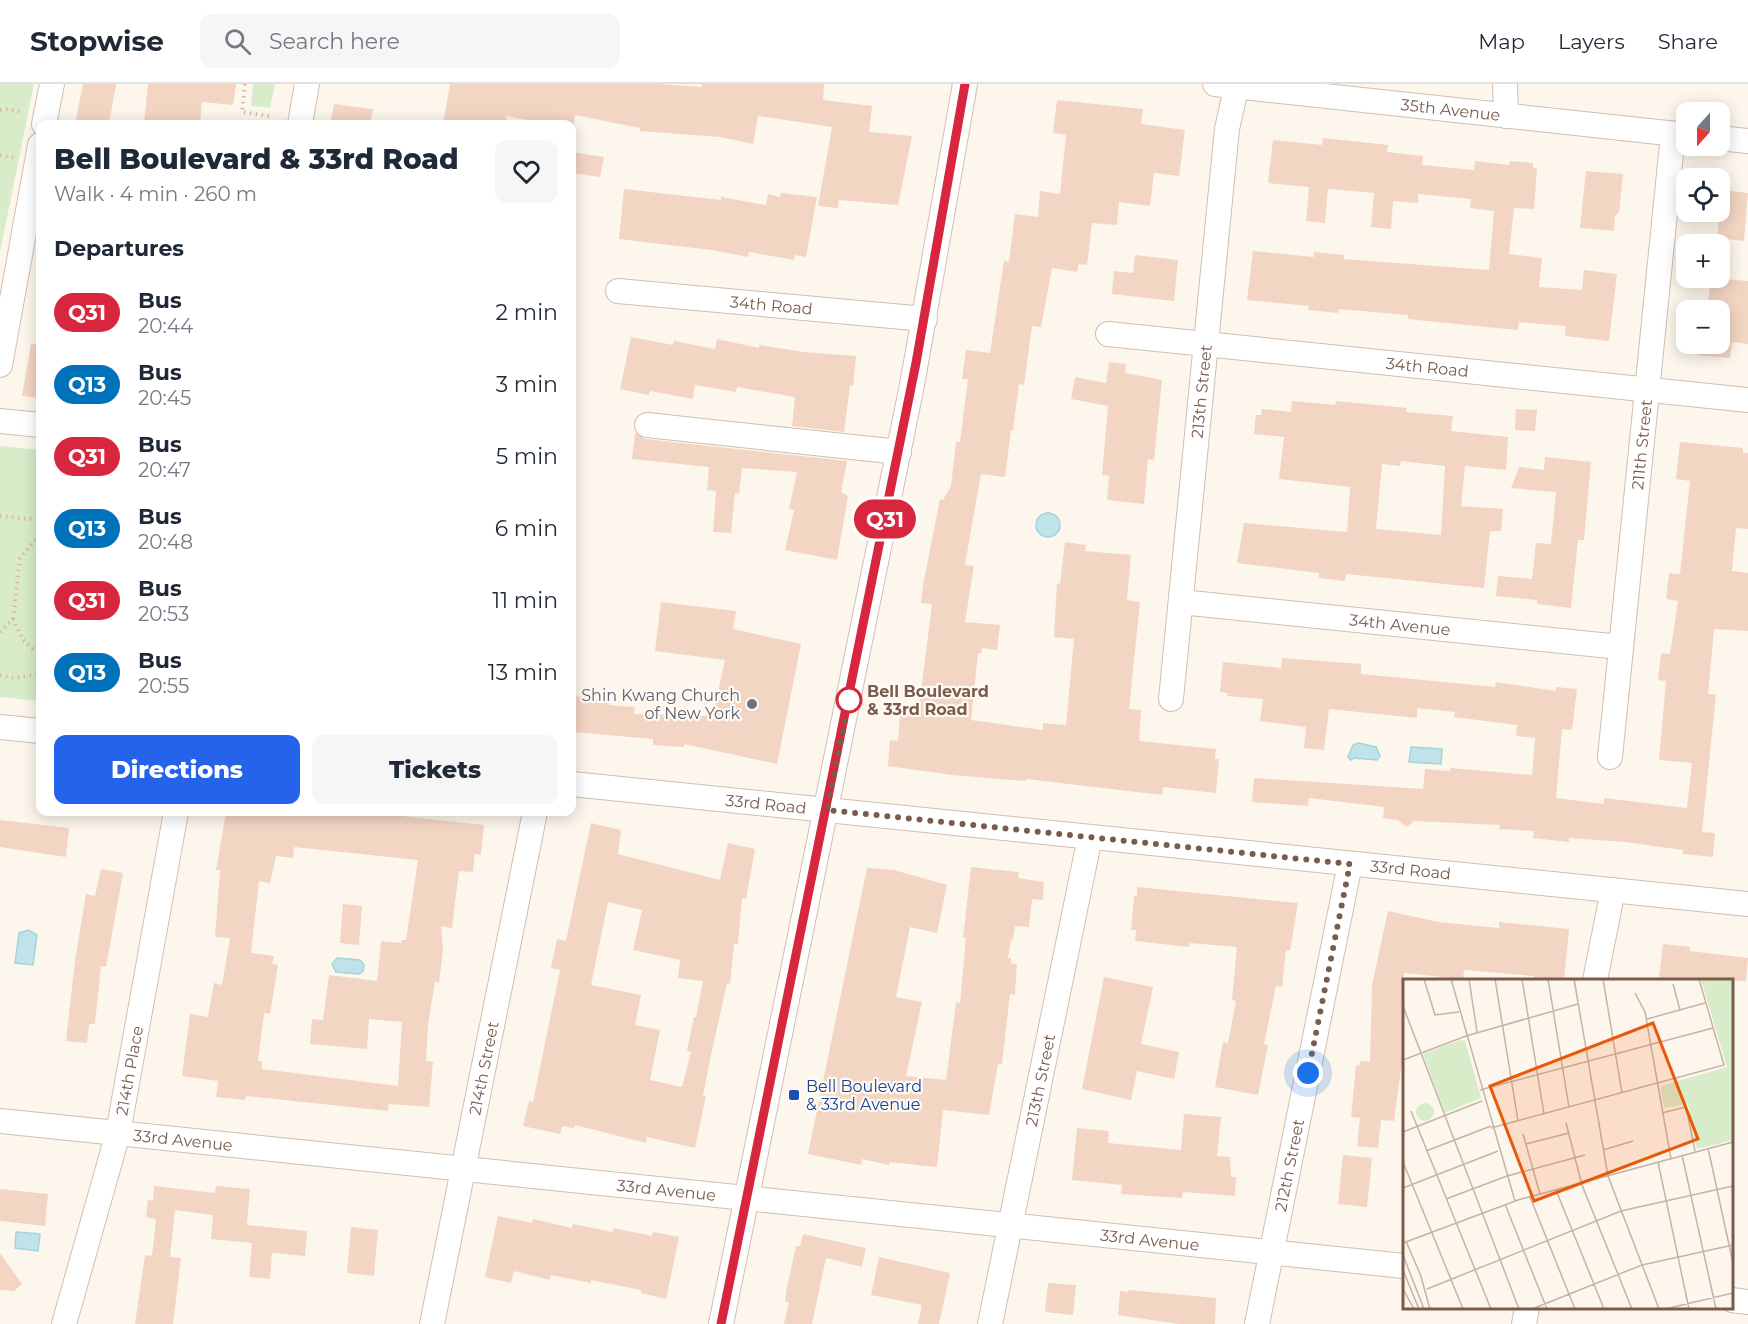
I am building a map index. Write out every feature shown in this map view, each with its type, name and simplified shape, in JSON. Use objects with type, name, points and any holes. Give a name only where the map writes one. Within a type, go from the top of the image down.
[{"type":"street","points":[[45,120],[51,84]]},
{"type":"street","points":[[301,120],[307,84]]},
{"type":"street","points":[[721,1324],[925,320],[965,84]]},
{"type":"street","points":[[1505,84],[1506,116]]},
{"type":"street","name":"35th Avenue","points":[[1230,85],[1676,135]]},
{"type":"street","name":"213th Street","points":[[1171,699],[1208,344],[1230,85]]},
{"type":"street","points":[[1730,139],[1748,141]]},
{"type":"street","name":"211th Street","points":[[1611,757],[1646,389],[1676,156]]},
{"type":"street","points":[[0,365],[36,167]]},
{"type":"street","name":"34th Road","points":[[618,291],[925,320]]},
{"type":"street","name":"34th Road","points":[[1108,334],[1748,400]]},
{"type":"street","points":[[0,421],[36,425]]},
{"type":"street","points":[[647,425],[898,452]]},
{"type":"street","name":"34th Avenue","points":[[1182,602],[1620,647]]},
{"type":"street","points":[[0,727],[36,731]]},
{"type":"street","name":"33rd Road","points":[[576,784],[1748,904]]},
{"type":"street","name":"214th Place","points":[[64,1324],[118,1133],[175,816]]},
{"type":"street","name":"214th Street","points":[[432,1324],[534,816]]},
{"type":"street","name":"213th Street","points":[[990,1324],[1090,837]]},
{"type":"street","name":"212th Street","points":[[1257,1324],[1350,864]]},
{"type":"street","points":[[1595,979],[1613,890]]},
{"type":"street","name":"33rd Avenue","points":[[0,1121],[1403,1266]]},
{"type":"street","points":[[1733,1300],[1748,1302]]},
{"type":"street","points":[[1524,1324],[1527,1309]]},
{"type":"path","points":[[245,84],[242,112],[269,116]]},
{"type":"path","points":[[0,110],[23,112]]},
{"type":"path","points":[[0,155],[15,158]]},
{"type":"path","points":[[0,516],[36,520]]},
{"type":"path","points":[[36,539],[20,558],[13,619],[23,640],[36,651]]},
{"type":"path","points":[[0,632],[13,619]]},
{"type":"path","points":[[0,675],[15,678],[36,675]]},
{"type":"green space","points":[[0,84],[34,84],[0,252]]},
{"type":"green space","points":[[253,84],[275,84],[270,108],[251,106]]},
{"type":"green space","points":[[0,446],[36,450],[36,701],[0,697]]},
{"type":"water","points":[[1048,513],[1056,517],[1060,525],[1056,533],[1048,537],[1040,533],[1036,525],[1040,517]]},
{"type":"water","points":[[1358,743],[1376,747],[1380,756],[1377,760],[1354,758],[1351,760],[1348,757],[1353,745]]},
{"type":"water","points":[[1411,747],[1442,749],[1441,764],[1409,762]]},
{"type":"water","points":[[28,930],[37,935],[33,965],[15,963],[19,933]]},
{"type":"water","points":[[337,958],[360,960],[364,965],[363,971],[359,974],[336,972],[332,964]]},
{"type":"water","points":[[16,1232],[40,1234],[38,1251],[15,1248]]},
{"type":"building","points":[[83,84],[116,84],[110,120],[76,120]]},
{"type":"building","points":[[148,84],[236,84],[233,105],[202,102],[200,120],[144,120]]},
{"type":"building","points":[[450,84],[660,84],[702,87],[702,84],[824,84],[823,100],[872,106],[869,132],[912,136],[898,205],[839,200],[838,208],[818,206],[832,127],[758,116],[753,144],[720,137],[640,131],[640,128],[575,115],[574,120],[528,120],[507,116],[506,120],[444,120]]},
{"type":"building","points":[[1057,100],[1143,109],[1141,124],[1185,130],[1179,176],[1154,173],[1150,206],[1119,202],[1117,225],[1092,223],[1087,265],[1079,264],[1077,272],[1052,268],[1041,327],[1032,326],[1024,385],[1019,384],[1005,477],[981,474],[974,513],[965,565],[974,566],[965,622],[1000,625],[997,650],[982,648],[981,653],[978,653],[971,720],[1043,730],[1043,723],[1066,725],[1074,639],[1054,637],[1057,583],[1060,584],[1065,542],[1086,545],[1085,551],[1131,555],[1127,600],[1140,602],[1129,709],[1141,710],[1139,741],[1216,749],[1215,759],[1219,759],[1216,793],[1163,787],[1162,795],[1026,779],[1025,781],[952,775],[888,766],[890,740],[898,741],[900,713],[918,715],[932,604],[921,603],[923,585],[940,499],[943,500],[951,486],[956,442],[960,442],[968,379],[962,379],[966,350],[990,353],[1004,261],[1009,262],[1015,214],[1038,217],[1040,191],[1060,194],[1066,135],[1053,133]]},
{"type":"building","points":[[334,104],[373,109],[371,120],[331,120]]},
{"type":"building","points":[[1323,138],[1388,145],[1387,152],[1423,156],[1422,165],[1474,170],[1475,161],[1509,165],[1510,161],[1533,163],[1533,168],[1537,168],[1534,209],[1514,208],[1509,254],[1542,258],[1539,287],[1582,290],[1584,270],[1617,274],[1609,341],[1565,336],[1566,326],[1519,322],[1518,330],[1408,319],[1408,315],[1339,309],[1338,313],[1308,310],[1309,306],[1247,300],[1253,251],[1314,257],[1314,252],[1344,255],[1344,259],[1489,270],[1494,211],[1470,208],[1471,199],[1418,194],[1418,203],[1393,201],[1391,229],[1371,227],[1374,193],[1328,189],[1325,223],[1306,221],[1309,187],[1268,183],[1273,140],[1322,145]]},
{"type":"building","points":[[576,153],[604,157],[600,177],[576,174]]},
{"type":"building","points":[[1586,171],[1623,174],[1619,212],[1615,216],[1614,231],[1580,228]]},
{"type":"building","points":[[624,189],[721,200],[721,197],[766,205],[768,194],[780,197],[781,193],[817,197],[806,257],[795,255],[794,260],[749,252],[748,257],[712,250],[619,239]]},
{"type":"building","points":[[1730,191],[1748,193],[1744,241],[1730,239],[1730,234],[1717,234],[1719,222],[1730,222]]},
{"type":"building","points":[[1135,255],[1178,260],[1174,301],[1112,294],[1114,271],[1133,273]]},
{"type":"building","points":[[1730,280],[1748,281],[1748,344],[1732,342],[1730,358],[1697,355],[1730,354],[1730,300],[1708,300],[1710,288],[1730,288]]},
{"type":"building","points":[[631,337],[673,345],[674,341],[715,349],[717,339],[759,348],[759,345],[804,352],[856,356],[844,432],[792,426],[795,397],[737,387],[736,392],[695,385],[693,399],[650,391],[649,395],[620,389]]},
{"type":"building","points":[[31,344],[36,345],[36,398],[22,396]]},
{"type":"building","points":[[1109,362],[1126,364],[1125,373],[1162,380],[1154,460],[1148,459],[1144,504],[1107,500],[1109,476],[1102,475],[1108,406],[1071,399],[1075,377],[1106,383]]},
{"type":"building","points":[[1292,401],[1335,405],[1336,401],[1407,408],[1406,412],[1453,416],[1451,431],[1508,437],[1506,470],[1465,466],[1461,506],[1503,509],[1501,531],[1490,531],[1484,588],[1346,574],[1345,581],[1319,578],[1319,573],[1237,563],[1244,523],[1347,532],[1350,487],[1279,479],[1284,437],[1254,434],[1256,415],[1261,415],[1262,409],[1291,412]],"holes":[[[1401,461],[1445,466],[1441,535],[1376,529],[1382,464],[1400,466]]]},
{"type":"building","points":[[1516,409],[1537,410],[1535,431],[1515,430]]},
{"type":"building","points":[[635,433],[645,439],[847,461],[841,492],[848,496],[837,560],[785,550],[794,510],[789,509],[797,472],[742,468],[739,494],[735,493],[731,533],[713,532],[716,491],[707,490],[709,467],[632,459]]},
{"type":"building","points":[[1680,442],[1743,448],[1743,453],[1748,453],[1748,529],[1736,528],[1732,571],[1748,573],[1748,631],[1714,629],[1708,694],[1716,694],[1702,832],[1715,833],[1713,857],[1683,854],[1683,850],[1625,842],[1569,838],[1569,842],[1533,838],[1534,831],[1499,829],[1500,825],[1414,821],[1407,827],[1397,820],[1383,818],[1384,807],[1309,798],[1308,806],[1252,802],[1254,778],[1423,789],[1425,769],[1450,771],[1450,768],[1532,775],[1535,738],[1516,736],[1517,725],[1454,717],[1455,712],[1417,708],[1417,718],[1329,709],[1324,750],[1304,748],[1306,727],[1260,721],[1263,699],[1227,696],[1228,693],[1220,692],[1223,662],[1281,668],[1282,658],[1361,664],[1361,674],[1495,687],[1496,682],[1556,691],[1556,687],[1577,689],[1572,730],[1562,729],[1556,798],[1604,804],[1604,798],[1687,808],[1692,763],[1659,760],[1666,681],[1658,680],[1661,653],[1670,654],[1678,601],[1666,599],[1669,573],[1680,574],[1690,481],[1676,479]]},
{"type":"building","points":[[1545,457],[1591,462],[1584,540],[1578,540],[1571,608],[1537,604],[1537,600],[1496,596],[1498,576],[1532,579],[1536,543],[1551,544],[1556,492],[1511,488],[1519,467],[1544,470]]},
{"type":"building","name":"Shin Kwang Church of New York","points":[[661,602],[736,611],[733,629],[801,644],[777,764],[684,744],[684,747],[653,745],[653,739],[576,732],[576,696],[610,700],[609,705],[635,707],[634,714],[713,716],[725,660],[655,651]]},
{"type":"building","points":[[225,816],[401,816],[484,825],[481,855],[475,854],[473,872],[459,871],[452,928],[441,926],[443,950],[439,983],[435,982],[428,1025],[426,1061],[433,1062],[429,1107],[389,1104],[388,1111],[246,1096],[245,1100],[216,1097],[218,1081],[182,1076],[190,1014],[208,1017],[214,983],[222,985],[230,938],[215,937],[220,870],[216,870]],"holes":[[[294,847],[418,860],[406,940],[402,940],[402,943],[381,941],[377,981],[329,975],[323,1020],[312,1019],[310,1044],[367,1049],[369,1019],[402,1022],[398,1086],[262,1069],[262,1061],[258,1061],[264,1013],[270,1014],[278,965],[272,964],[274,956],[251,953],[259,881],[270,883],[276,856],[293,858]]]},
{"type":"building","points":[[0,820],[69,828],[66,857],[0,847]]},
{"type":"building","points":[[591,823],[621,830],[618,854],[720,880],[728,843],[755,849],[746,899],[742,898],[738,944],[734,944],[730,984],[727,983],[711,1055],[703,1096],[706,1096],[695,1148],[647,1137],[646,1143],[575,1125],[574,1128],[562,1126],[560,1134],[523,1126],[529,1101],[533,1102],[560,970],[551,968],[557,939],[566,941]],"holes":[[[608,902],[642,910],[633,950],[680,960],[678,978],[703,981],[687,1051],[691,1052],[682,1087],[650,1080],[660,1030],[635,1025],[641,995],[591,985]]]},
{"type":"building","points":[[971,867],[1019,872],[1018,878],[1044,882],[1043,900],[1032,899],[1029,927],[1015,926],[1013,940],[1011,940],[1008,958],[1011,958],[1011,964],[1017,964],[1015,995],[1010,994],[1002,1064],[998,1064],[989,1115],[943,1110],[937,1167],[889,1162],[889,1165],[862,1159],[861,1165],[808,1154],[867,868],[894,870],[947,885],[937,933],[910,927],[896,997],[922,1002],[906,1076],[946,1080],[956,1002],[960,1003],[966,938],[963,938]]},
{"type":"building","points":[[101,869],[123,873],[106,967],[101,966],[95,1024],[89,1024],[87,1043],[66,1041],[75,961],[86,894],[95,896]]},
{"type":"building","points":[[1137,887],[1298,903],[1290,951],[1286,950],[1282,987],[1276,986],[1264,1044],[1268,1045],[1258,1095],[1215,1087],[1223,1042],[1228,1043],[1236,1001],[1232,1000],[1237,947],[1190,943],[1189,947],[1135,941],[1136,930],[1131,930]]},
{"type":"building","points":[[343,904],[362,906],[359,945],[340,943]]},
{"type":"building","points":[[1388,911],[1438,922],[1499,928],[1499,922],[1569,929],[1564,979],[1534,979],[1534,976],[1464,970],[1463,979],[1404,973],[1403,1054],[1394,1121],[1381,1120],[1378,1148],[1357,1146],[1360,1118],[1351,1117],[1356,1065],[1359,1066],[1360,1061],[1370,1062],[1372,985]]},
{"type":"building","points":[[1663,944],[1690,947],[1690,951],[1748,958],[1746,981],[1659,978]]},
{"type":"building","points":[[1104,977],[1153,987],[1141,1044],[1179,1052],[1174,1079],[1137,1071],[1131,1100],[1082,1089]]},
{"type":"building","points":[[1184,1114],[1221,1117],[1217,1156],[1230,1157],[1231,1177],[1236,1177],[1235,1196],[1183,1192],[1182,1198],[1121,1194],[1122,1185],[1072,1180],[1077,1128],[1109,1131],[1108,1143],[1181,1150]]},
{"type":"building","points":[[1343,1155],[1372,1158],[1367,1207],[1338,1204]]},
{"type":"building","points":[[154,1186],[215,1193],[216,1186],[250,1189],[247,1225],[307,1231],[305,1256],[272,1253],[270,1279],[249,1277],[252,1243],[211,1239],[213,1215],[175,1210],[170,1257],[181,1258],[173,1324],[135,1324],[145,1255],[152,1256],[156,1219],[146,1217],[148,1200],[153,1201]]},
{"type":"building","points":[[0,1189],[48,1194],[45,1226],[0,1221]]},
{"type":"building","points":[[498,1216],[532,1223],[533,1219],[572,1228],[573,1224],[613,1232],[613,1228],[652,1236],[653,1232],[679,1237],[666,1299],[641,1293],[641,1290],[551,1275],[550,1280],[514,1271],[511,1283],[485,1277]]},
{"type":"building","points":[[351,1227],[378,1230],[374,1276],[347,1273]]},
{"type":"building","points":[[803,1234],[866,1248],[862,1267],[826,1258],[812,1324],[784,1324],[789,1302],[785,1302],[787,1287],[796,1246],[800,1246]]},
{"type":"building","points":[[0,1253],[22,1284],[14,1291],[0,1290]]},
{"type":"building","points":[[879,1257],[950,1273],[939,1324],[918,1324],[922,1305],[871,1295]]},
{"type":"building","points":[[1048,1283],[1076,1285],[1073,1315],[1045,1312]]},
{"type":"building","points":[[1129,1290],[1216,1298],[1215,1324],[1178,1324],[1118,1315],[1120,1291],[1128,1292]]},
{"type":"bus line","name":"Q31","points":[[721,1324],[925,320],[965,84]]},
{"type":"place","name":"Bell Boulevard & 33rd Road","points":[[849,700]]},
{"type":"place","name":"Shin Kwang Church of New York","points":[[752,704]]},
{"type":"place","name":"Bell Boulevard & 33rd Avenue","points":[[794,1095]]},
{"type":"route","points":[[849,700],[827,810],[1350,864],[1308,1073]]}]
